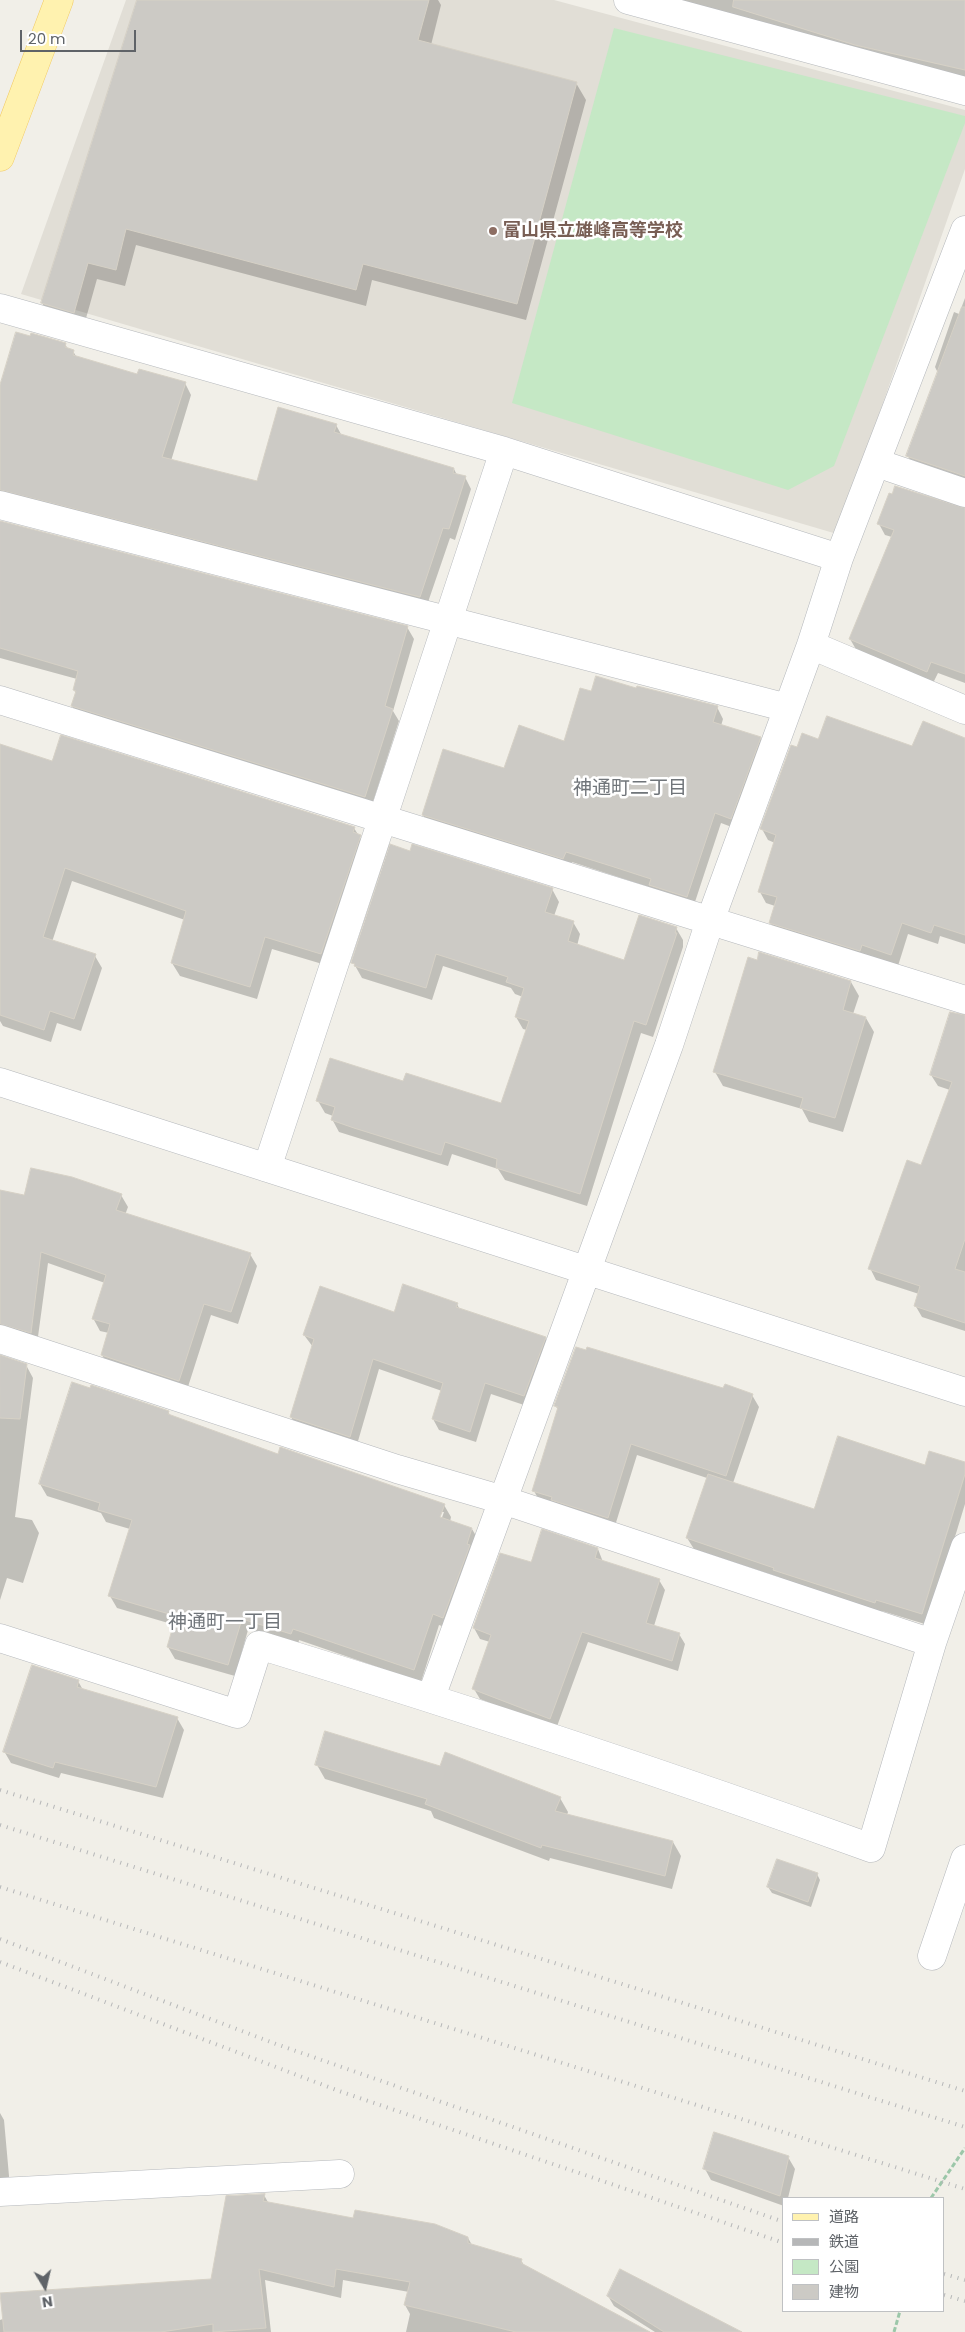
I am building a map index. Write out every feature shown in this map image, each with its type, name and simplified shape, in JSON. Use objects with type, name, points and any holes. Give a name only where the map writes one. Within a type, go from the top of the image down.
[{"type":"main road","points":[[0,157],[60,0]]},
{"type":"street","points":[[628,0],[965,91]]},
{"type":"street","points":[[431,1697],[669,1044],[710,921],[811,646],[839,558],[877,463],[956,283],[965,230]]},
{"type":"street","points":[[0,308],[504,451],[839,558]]},
{"type":"street","points":[[267,1168],[504,451]]},
{"type":"street","points":[[877,463],[965,493]]},
{"type":"street","points":[[0,505],[788,708]]},
{"type":"street","points":[[811,646],[965,710]]},
{"type":"street","points":[[0,700],[965,1000]]},
{"type":"street","points":[[0,1082],[965,1392]]},
{"type":"street","points":[[0,1339],[397,1469],[503,1500],[932,1643]]},
{"type":"street","points":[[0,1638],[237,1714],[259,1645],[431,1697],[704,1788],[871,1848],[932,1643],[965,1547]]},
{"type":"street","points":[[932,1956],[965,1859]]},
{"type":"street","points":[[0,2192],[340,2174]]},
{"type":"path","points":[[932,2197],[965,2148]]},
{"type":"path","points":[[894,2332],[900,2312]]},
{"type":"shaded area","name":"富山県立雄峰高等学校","points":[[126,0],[554,0],[965,110],[965,169],[837,534],[21,294]]},
{"type":"green space","points":[[614,28],[965,116],[965,123],[834,466],[788,490],[512,403]]},
{"type":"building","points":[[137,0],[429,0],[418,40],[577,82],[517,304],[363,264],[356,290],[126,229],[116,270],[88,263],[74,313],[41,303]]},
{"type":"building","points":[[734,0],[965,0],[965,70],[855,45],[733,7]]},
{"type":"building","points":[[962,307],[965,307],[965,476],[906,456]]},
{"type":"building","points":[[16,332],[30,336],[31,333],[66,343],[65,347],[74,350],[73,355],[137,374],[139,369],[186,382],[162,457],[257,481],[278,407],[337,424],[334,432],[454,468],[453,473],[466,476],[449,529],[443,528],[420,597],[0,490],[0,385]]},
{"type":"building","points":[[895,486],[965,508],[965,674],[931,662],[927,672],[849,639],[894,530],[877,524],[889,493],[892,494]]},
{"type":"building","points":[[0,521],[408,626],[385,706],[393,709],[365,797],[71,706],[76,691],[73,690],[78,671],[0,648]]},
{"type":"building","points":[[596,676],[636,688],[637,686],[718,706],[713,722],[761,737],[731,819],[715,813],[687,897],[649,885],[651,879],[566,852],[563,859],[422,815],[443,749],[504,768],[519,725],[564,741],[580,688],[591,691]]},
{"type":"building","points":[[827,716],[912,746],[923,721],[965,738],[965,935],[934,925],[931,933],[902,923],[891,955],[862,945],[860,951],[769,923],[777,897],[758,892],[776,835],[760,829],[791,745],[797,747],[802,733],[818,739]]},
{"type":"building","points":[[61,735],[355,827],[353,832],[361,835],[321,954],[265,937],[250,987],[171,963],[186,911],[65,868],[43,937],[96,954],[74,1019],[50,1011],[44,1030],[0,1015],[0,744],[52,761]]},
{"type":"building","points":[[390,844],[410,851],[412,844],[553,888],[545,912],[574,921],[568,941],[624,960],[639,915],[677,927],[675,933],[677,933],[646,1025],[634,1021],[580,1194],[496,1168],[497,1159],[445,1142],[441,1155],[331,1120],[335,1107],[316,1101],[330,1058],[403,1081],[406,1073],[501,1103],[529,1021],[515,1017],[524,988],[506,982],[508,977],[436,954],[426,988],[354,966],[355,964],[351,963]]},
{"type":"building","points":[[759,952],[851,981],[843,1010],[866,1017],[835,1118],[800,1108],[803,1098],[713,1072],[748,957],[757,960]]},
{"type":"building","points":[[950,1012],[965,1015],[965,1239],[955,1269],[965,1272],[965,1323],[914,1306],[920,1286],[868,1269],[907,1160],[921,1165],[952,1082],[930,1075]]},
{"type":"building","points":[[31,1168],[72,1177],[122,1194],[116,1210],[251,1253],[231,1312],[204,1304],[179,1381],[101,1355],[110,1324],[92,1319],[106,1275],[41,1252],[31,1333],[0,1324],[0,1190],[24,1195]]},
{"type":"building","points":[[403,1284],[458,1303],[456,1307],[546,1337],[524,1396],[485,1383],[470,1432],[432,1419],[443,1383],[373,1359],[350,1437],[290,1417],[314,1339],[303,1335],[320,1286],[394,1312]]},
{"type":"building","points":[[576,1347],[586,1350],[587,1347],[723,1388],[725,1384],[753,1394],[726,1476],[631,1444],[608,1518],[551,1500],[552,1497],[532,1491],[558,1407],[554,1406]]},
{"type":"building","points":[[0,1355],[27,1364],[20,1419],[0,1418]]},
{"type":"building","points":[[72,1382],[90,1388],[91,1385],[169,1411],[168,1414],[278,1454],[280,1447],[445,1504],[440,1517],[472,1528],[467,1544],[470,1545],[443,1618],[433,1614],[414,1670],[293,1629],[291,1634],[242,1619],[228,1665],[167,1647],[176,1616],[108,1596],[132,1520],[98,1510],[100,1503],[39,1484]]},
{"type":"building","points":[[838,1436],[925,1465],[929,1451],[965,1462],[965,1474],[922,1614],[876,1600],[875,1603],[773,1570],[774,1568],[686,1538],[708,1474],[814,1509]]},
{"type":"building","points":[[542,1529],[598,1548],[595,1558],[660,1579],[646,1623],[680,1633],[672,1661],[582,1632],[550,1719],[472,1689],[491,1635],[473,1628],[500,1553],[531,1562]]},
{"type":"building","points":[[32,1665],[79,1680],[77,1687],[178,1717],[156,1787],[55,1762],[53,1768],[3,1752]]},
{"type":"building","points":[[325,1731],[440,1766],[445,1752],[561,1797],[555,1811],[673,1841],[665,1876],[542,1845],[541,1848],[425,1804],[427,1799],[315,1765]]},
{"type":"building","points":[[777,1859],[818,1873],[808,1902],[767,1887]]},
{"type":"building","points":[[714,2132],[789,2156],[780,2196],[703,2169]]},
{"type":"building","points":[[265,2194],[263,2201],[353,2218],[355,2210],[435,2224],[468,2237],[468,2243],[522,2259],[521,2263],[650,2332],[516,2332],[404,2305],[410,2282],[336,2269],[334,2287],[259,2269],[266,2328],[213,2332],[213,2324],[161,2332],[4,2332],[0,2293],[211,2279],[226,2196]]},
{"type":"building","points":[[620,2269],[742,2332],[664,2332],[607,2296]]},
{"type":"railway","points":[[0,1790],[965,2091]]},
{"type":"railway","points":[[0,1825],[965,2127]]},
{"type":"railway","points":[[0,1887],[965,2189]]},
{"type":"railway","points":[[0,1939],[276,2044],[782,2221]]},
{"type":"railway","points":[[0,1962],[339,2091],[782,2242]]},
{"type":"railway","points":[[945,2274],[965,2280]]},
{"type":"railway","points":[[945,2295],[965,2301]]},
{"type":"place","name":"富山県立雄峰高等学校","points":[[493,231]]},
{"type":"district","name":"神通町二丁目","points":[[630,789]]},
{"type":"district","name":"神通町一丁目","points":[[225,1623]]}]
